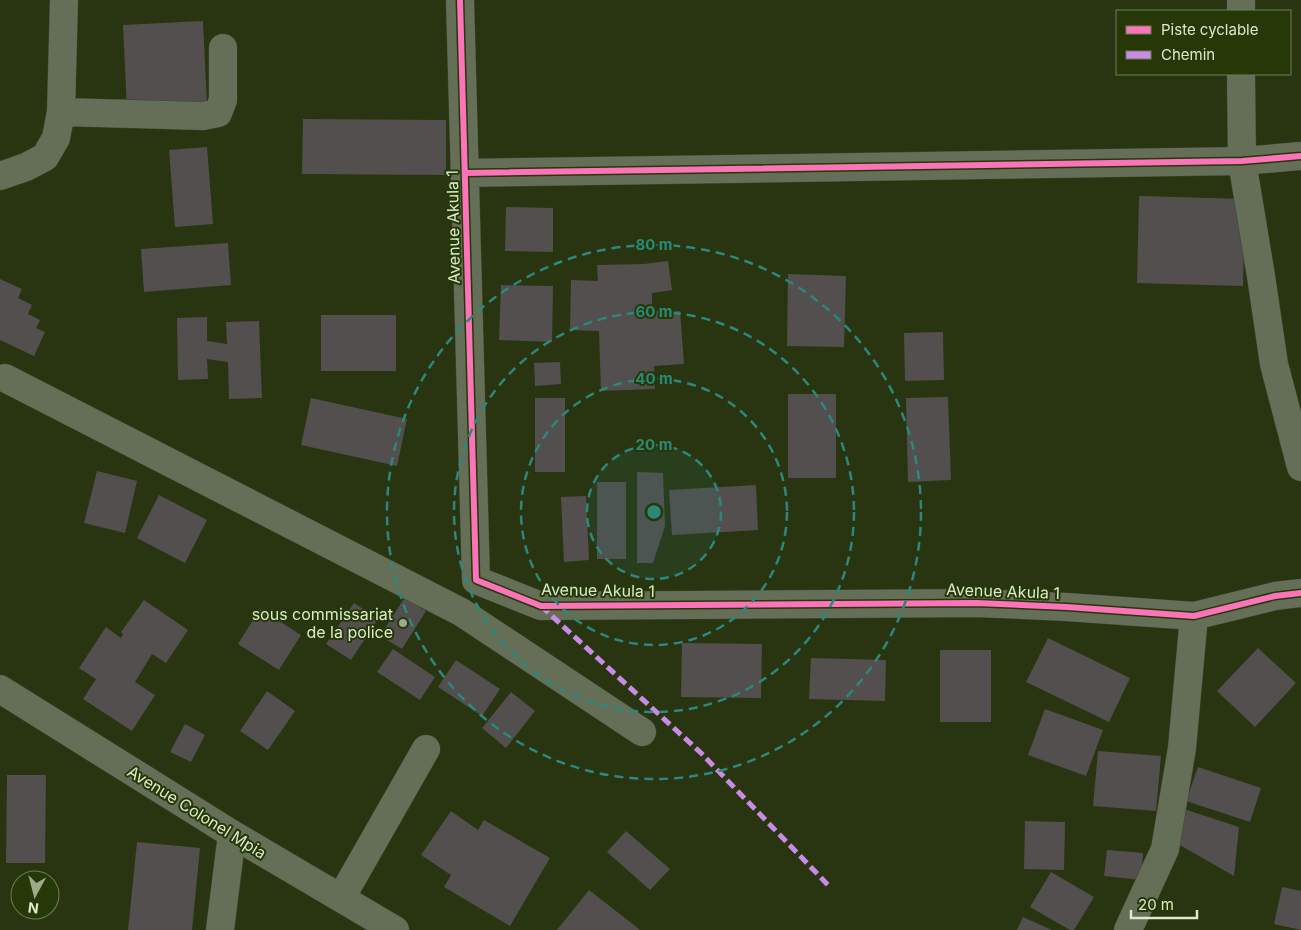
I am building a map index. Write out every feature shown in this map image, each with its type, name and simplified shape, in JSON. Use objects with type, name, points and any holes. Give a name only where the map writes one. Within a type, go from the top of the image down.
[{"type":"street","points":[[0,176],[26,168],[45,157],[56,138],[61,112],[64,0]]},
{"type":"street","name":"Avenue Akula 1","points":[[460,0],[476,580],[541,606],[976,603],[1194,616],[1275,596],[1301,593]]},
{"type":"street","points":[[61,112],[203,116],[218,112],[223,100],[223,48]]},
{"type":"street","points":[[1241,75],[1242,161],[1274,364],[1301,467]]},
{"type":"street","points":[[465,173],[1242,161],[1301,156]]},
{"type":"street","points":[[4,378],[461,612],[642,732]]},
{"type":"street","points":[[461,612],[476,580]]},
{"type":"street","points":[[1128,930],[1165,849],[1182,748],[1194,616]]},
{"type":"street","name":"Avenue Colonel Mpia","points":[[0,690],[232,834],[395,930]]},
{"type":"street","points":[[341,898],[426,749]]},
{"type":"street","points":[[220,930],[232,834]]},
{"type":"building","points":[[203,21],[207,106],[127,110],[123,25]]},
{"type":"building","points":[[303,119],[446,120],[446,175],[302,174]]},
{"type":"building","points":[[207,147],[213,224],[175,227],[169,150]]},
{"type":"building","points":[[1139,196],[1245,199],[1243,286],[1137,283]]},
{"type":"building","points":[[506,207],[553,208],[553,252],[505,251]]},
{"type":"building","points":[[228,243],[231,285],[144,292],[141,249]]},
{"type":"building","points":[[668,261],[672,290],[652,293],[652,313],[680,311],[684,364],[654,366],[655,389],[601,391],[599,331],[570,330],[571,280],[598,281],[597,265],[644,264]]},
{"type":"building","points":[[788,274],[846,276],[844,347],[787,346]]},
{"type":"building","points":[[0,279],[22,289],[18,298],[32,305],[28,314],[40,320],[36,328],[45,332],[34,356],[0,340]]},
{"type":"building","points":[[501,285],[553,286],[552,342],[499,340]]},
{"type":"building","points":[[321,315],[396,315],[396,371],[321,371]]},
{"type":"building","points":[[207,317],[207,341],[227,344],[226,322],[259,321],[262,398],[229,399],[228,362],[207,359],[208,379],[178,380],[177,318]]},
{"type":"building","points":[[943,332],[944,380],[905,381],[904,333]]},
{"type":"building","points":[[560,362],[561,384],[535,386],[534,363]]},
{"type":"building","points":[[788,394],[836,394],[836,478],[788,478]]},
{"type":"building","points":[[948,397],[951,480],[908,482],[906,398]]},
{"type":"building","points":[[311,398],[407,419],[397,466],[301,445]]},
{"type":"building","points":[[535,398],[565,398],[565,472],[535,472]]},
{"type":"building","points":[[97,471],[137,481],[125,533],[84,523]]},
{"type":"building","points":[[637,472],[663,473],[665,526],[653,563],[637,563]]},
{"type":"building","points":[[597,482],[626,482],[626,559],[597,559]]},
{"type":"building","points":[[756,485],[758,530],[672,535],[669,490]]},
{"type":"building","points":[[159,495],[207,520],[185,563],[137,538]]},
{"type":"building","points":[[586,496],[589,560],[564,562],[561,497]]},
{"type":"building","name":"sous commissariat de la police","points":[[405,597],[426,611],[402,649],[380,636]]},
{"type":"building","points":[[144,600],[188,630],[166,663],[152,654],[135,682],[155,695],[132,731],[83,699],[96,679],[79,668],[106,627],[121,638],[123,634],[121,632]]},
{"type":"building","points":[[354,603],[378,619],[351,660],[326,644]]},
{"type":"building","points":[[260,609],[301,635],[279,670],[238,644]]},
{"type":"building","points":[[1048,638],[1130,678],[1109,722],[1026,682]]},
{"type":"building","points":[[682,643],[762,644],[761,698],[681,697]]},
{"type":"building","points":[[1258,648],[1296,683],[1255,727],[1217,691]]},
{"type":"building","points":[[393,649],[435,677],[420,700],[377,672]]},
{"type":"building","points":[[940,650],[991,650],[991,722],[940,722]]},
{"type":"building","points":[[811,658],[886,660],[885,701],[809,699]]},
{"type":"building","points":[[456,660],[500,689],[482,716],[438,687]]},
{"type":"building","points":[[267,691],[295,711],[268,750],[240,731]]},
{"type":"building","points":[[511,692],[535,711],[506,748],[482,728]]},
{"type":"building","points":[[1045,709],[1103,730],[1086,776],[1028,755]]},
{"type":"building","points":[[185,724],[205,735],[191,762],[170,752]]},
{"type":"building","points":[[1098,751],[1161,756],[1156,811],[1093,806]]},
{"type":"building","points":[[1198,767],[1261,788],[1250,822],[1186,801]]},
{"type":"building","points":[[7,775],[46,775],[45,863],[6,863]]},
{"type":"building","points":[[1184,809],[1239,827],[1234,876],[1178,844]]},
{"type":"building","points":[[451,811],[478,830],[484,820],[550,858],[510,926],[444,887],[451,875],[421,855]]},
{"type":"building","points":[[1025,821],[1065,822],[1064,870],[1024,869]]},
{"type":"building","points":[[626,831],[670,869],[650,890],[607,852]]},
{"type":"building","points":[[137,842],[200,848],[192,930],[128,930]]},
{"type":"building","points":[[1107,850],[1143,853],[1141,880],[1104,876]]},
{"type":"building","points":[[1051,872],[1094,897],[1074,930],[1070,930],[1030,907]]},
{"type":"building","points":[[1282,887],[1301,891],[1301,930],[1274,924]]},
{"type":"building","points":[[589,890],[639,929],[557,930]]},
{"type":"building","points":[[1023,917],[1052,930],[1017,930]]},
{"type":"marked path","points":[[541,606],[701,753],[829,886]]},
{"type":"cycle path","points":[[460,0],[476,580],[541,606],[976,603],[1194,616],[1275,596],[1301,593]]},
{"type":"cycle path","points":[[465,173],[1242,161],[1301,156]]},
{"type":"place","name":"sous commissariat de la police","points":[[403,623]]}]
